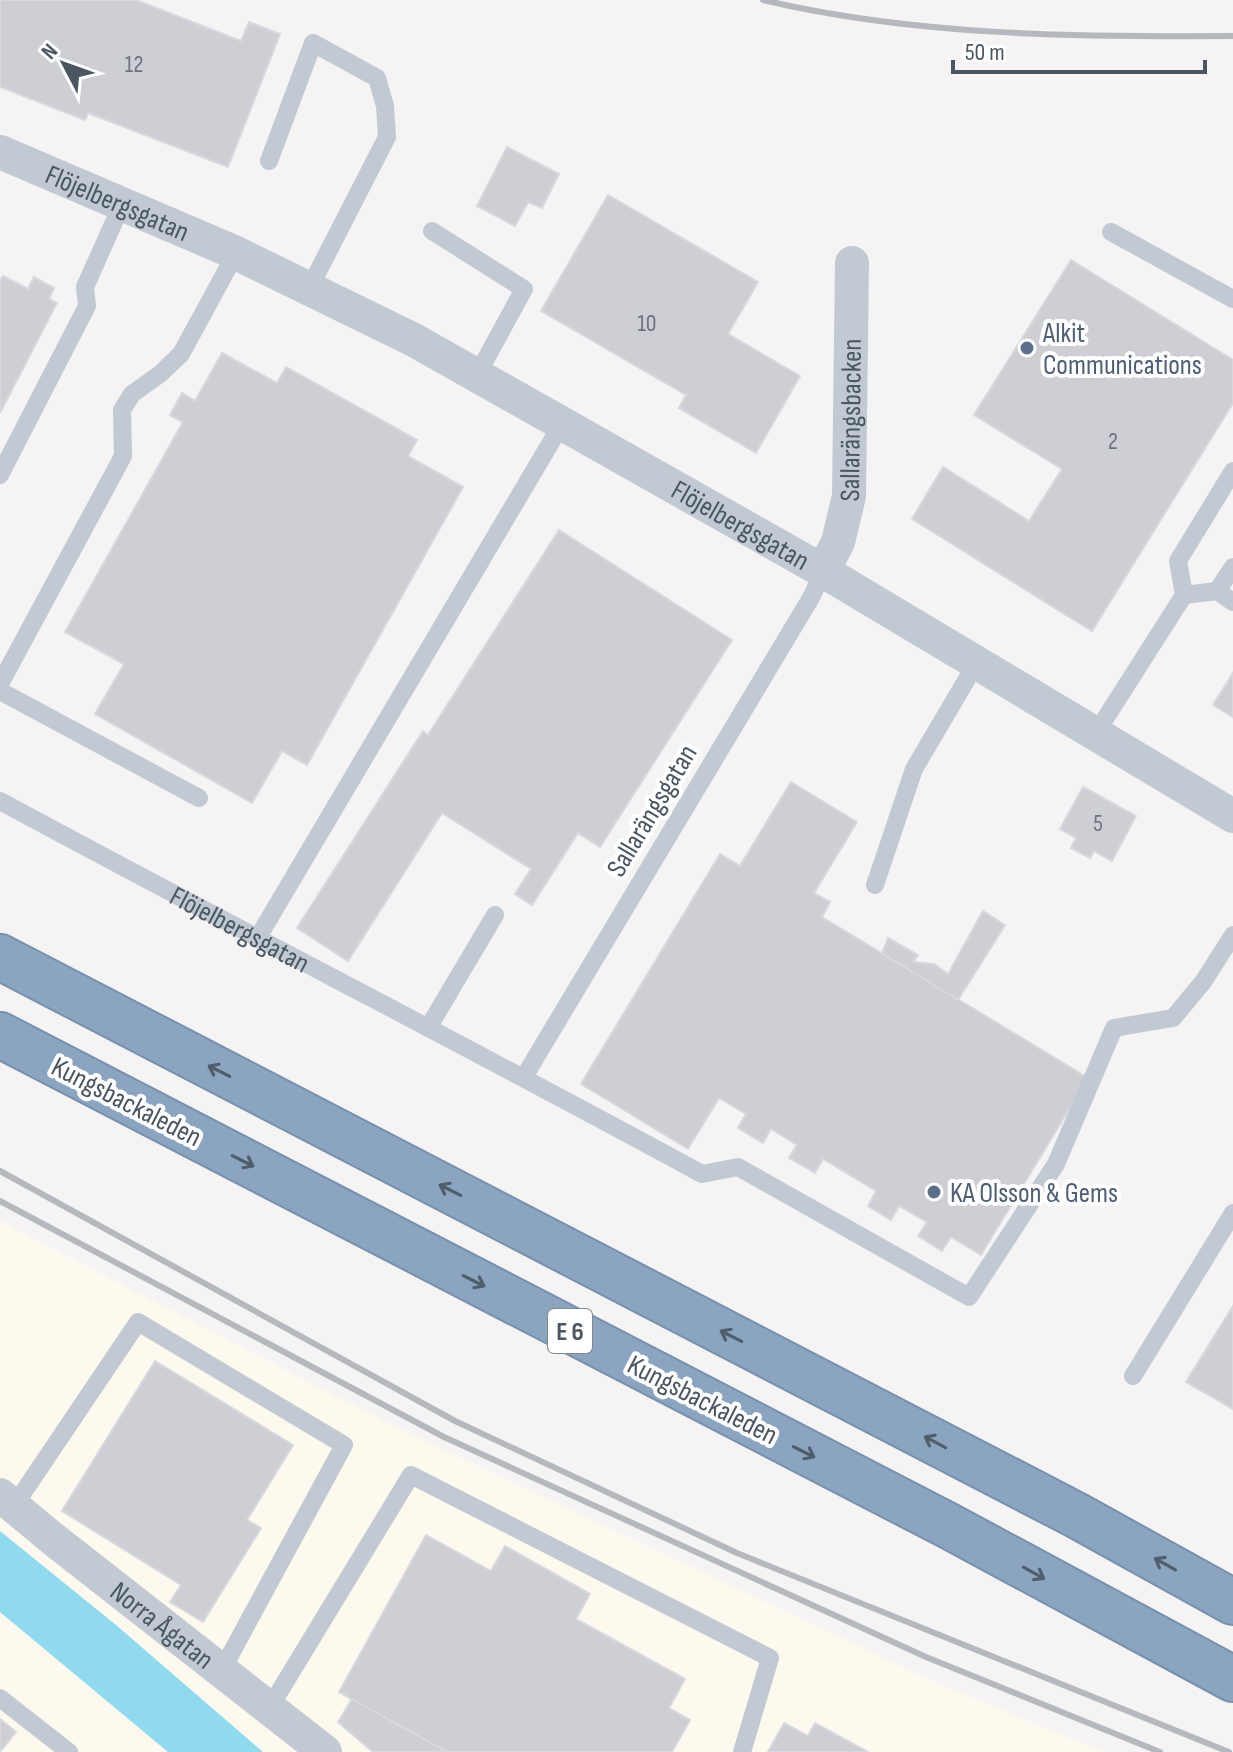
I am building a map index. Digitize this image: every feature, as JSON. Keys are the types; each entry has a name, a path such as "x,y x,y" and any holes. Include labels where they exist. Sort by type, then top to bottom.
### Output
{"highway":[{"name":"E 6","path":"0,957 1076,1515 1233,1602"},
{"name":"Kungsbackaleden","path":"0,1035 949,1526 1233,1679"}],"street":[{"name":"Flöjelbergsgatan","path":"0,152 236,253 414,340 823,571 1233,816"},
{"name":"Sallarängsbacken","path":"823,571 841,533 849,496 852,263"},
{"name":"Norra Ågatan","path":"7,1500 325,1752"}],"lane":[{"path":"269,161 313,43 377,78 385,106 387,137 309,289"},
{"path":"0,475 87,306 85,287 122,204"},
{"path":"432,231 524,289 477,375"},
{"path":"1111,232 1233,299"},
{"path":"0,684 123,456 122,410 132,394 181,354 236,253"},
{"path":"257,939 563,422"},
{"path":"1096,733 1184,595 1178,561 1233,471"},
{"path":"1184,595 1225,596 1233,567"},
{"name":"Sallarängsgatan","path":"524,1077 812,596 823,571"},
{"path":"875,885 914,769 977,662"},
{"path":"0,691 199,798"},
{"name":"Flöjelbergsgatan","path":"0,801 702,1174 738,1167 969,1297 1056,1164 1114,1028 1173,1018 1203,982 1233,935"},
{"path":"428,1028 495,915"},
{"path":"1133,1376 1233,1213"},
{"path":"7,1500 138,1322 344,1445 222,1670"},
{"path":"270,1707 411,1475 770,1658 742,1752"},
{"path":"0,1698 69,1752"}],"shaded area":[{"path":"0,1221 394,1426 931,1680 1104,1752 263,1752 116,1625 0,1531"},
{"path":"0,1612 94,1689 168,1752 0,1752"}],"water":[{"path":"0,1531 116,1625 263,1752 168,1752 0,1612"}],"building":[{"path":"0,0 136,0 241,41 249,22 280,34 228,167 88,113 85,120 0,87"},
{"path":"507,147 559,174 542,208 528,202 515,226 477,206"},
{"path":"608,195 758,282 728,334 800,376 756,453 679,408 686,395 541,311"},
{"path":"1071,260 1233,360 1233,403 1092,631 912,519 943,467 1029,521 1062,469 974,415"},
{"path":"3,276 28,289 34,277 54,288 49,299 57,303 0,413 0,281"},
{"path":"222,353 277,383 286,367 417,440 408,456 463,487 307,765 282,751 252,803 95,714 124,664 65,632 183,422 170,415 182,393 195,401"},
{"path":"559,530 732,640 600,847 578,833 532,905 515,894 531,869 442,813 348,961 297,928 423,731 428,735"},
{"path":"1233,673 1233,717 1213,705"},
{"path":"791,782 857,822 814,893 830,902 822,917 1088,1078 981,1255 951,1237 942,1251 918,1236 927,1222 899,1206 891,1220 868,1206 876,1191 823,1159 815,1173 789,1158 797,1145 771,1129 763,1143 738,1128 746,1114 719,1098 688,1149 581,1084 720,854 740,866"},
{"path":"1083,787 1136,816 1112,861 1094,851 1090,858 1071,848 1076,838 1060,829"},
{"path":"983,911 1005,925 958,1000 882,953 888,938 918,955 913,962 934,964 948,974"},
{"path":"1233,1306 1233,1409 1186,1382"},
{"path":"155,1361 293,1445 247,1520 261,1528 203,1622 170,1602 181,1585 62,1511"},
{"path":"426,1535 491,1571 505,1546 590,1594 576,1619 685,1679 669,1708 690,1720 672,1752 447,1752 339,1692"},
{"path":"352,1699 447,1752 373,1752 338,1722"},
{"path":"0,1719 16,1732 0,1752"},
{"path":"784,1723 808,1736 815,1723 868,1752 768,1752"}],"railway":[{"path":"763,0 879,21 997,32 1233,36"},
{"path":"0,1171 455,1421 737,1553 1229,1752"},
{"path":"0,1201 444,1437 926,1657 1160,1752"}],"place":[{"name":"Alkit Communications","path":"1027,348"},
{"name":"KA Olsson & Gems","path":"934,1192"}]}
